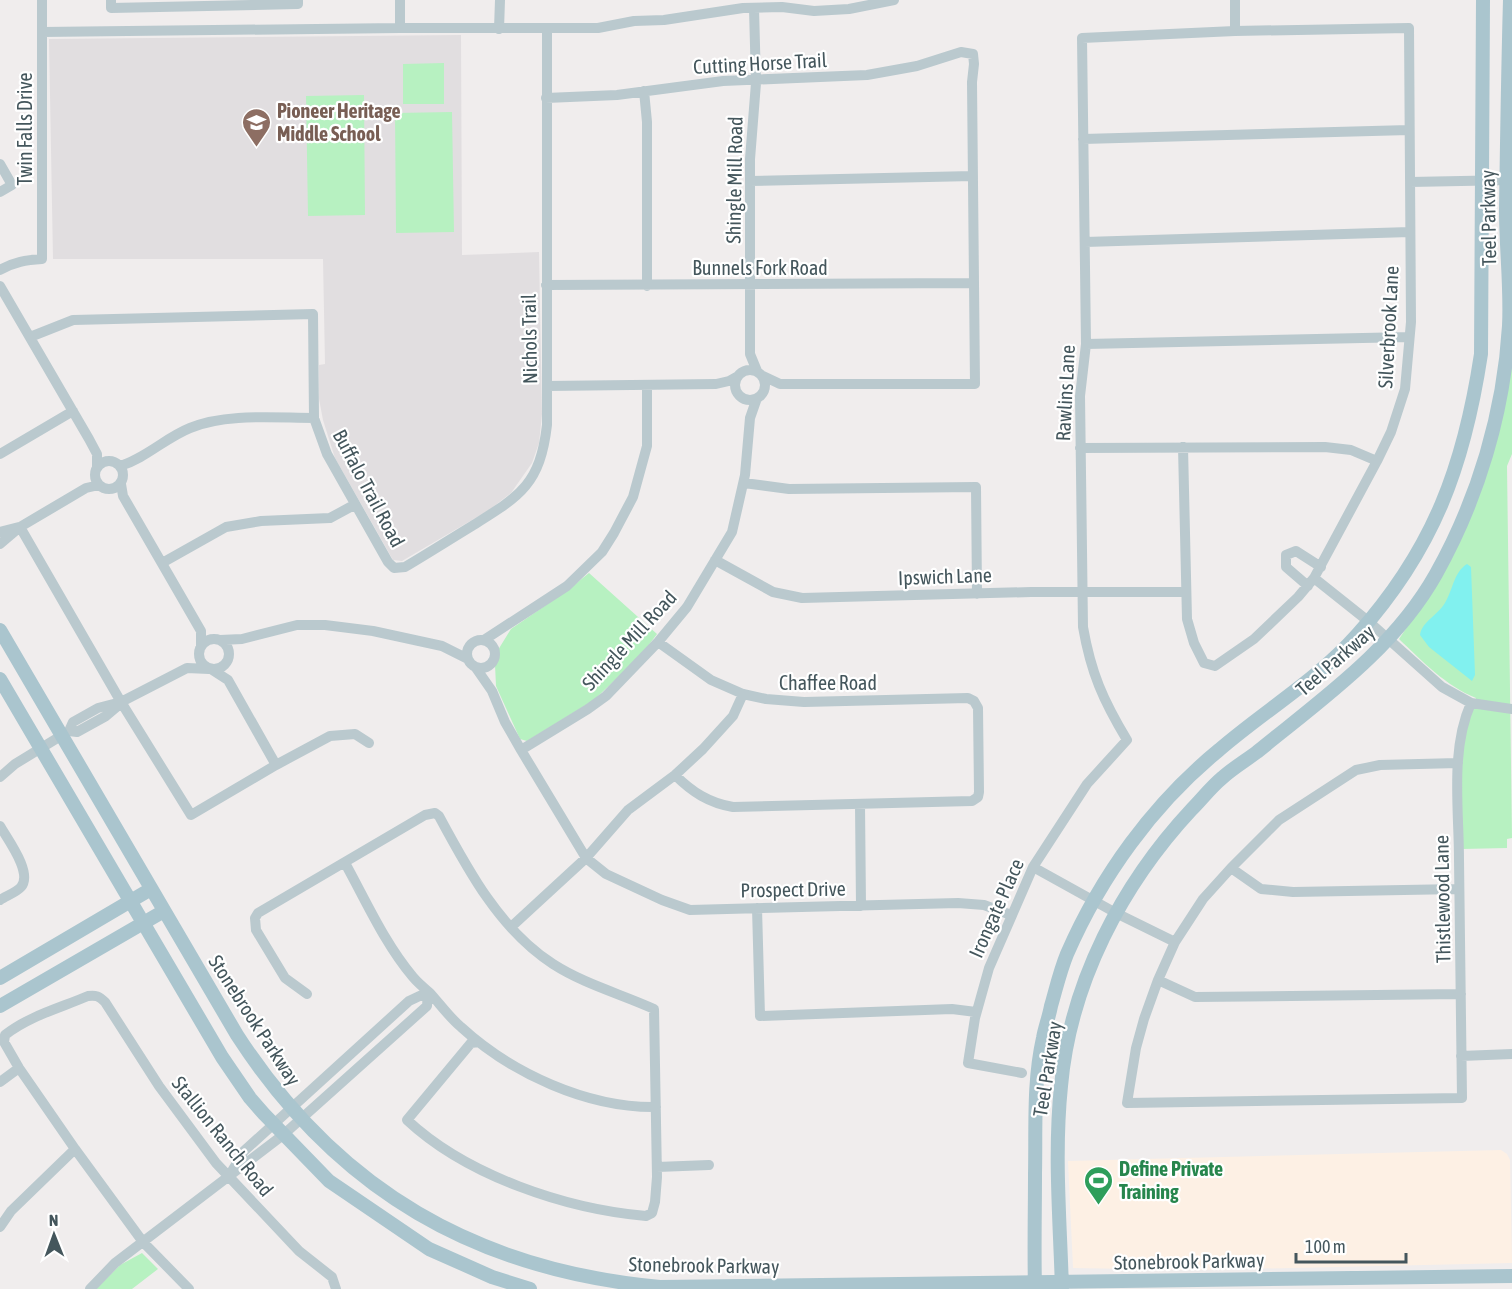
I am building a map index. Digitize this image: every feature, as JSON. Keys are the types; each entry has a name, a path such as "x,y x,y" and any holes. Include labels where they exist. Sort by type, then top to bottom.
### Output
{"main road":[{"name":"Teel Parkway","path":"1035,1286 1036,1097 1042,1040 1064,962 1095,900 1120,858 1172,792 1218,750 1299,688 1357,636 1403,578 1442,506 1463,445 1473,402 1480,354 1483,0"},
{"name":"Teel Parkway","path":"1061,1286 1057,1155 1061,1082 1070,1031 1087,977 1116,913 1136,878 1169,834 1221,778 1333,691 1388,640 1432,581 1464,519 1486,457 1503,388 1509,323 1510,0"},
{"path":"1480,354 1506,357"},
{"name":"Stonebrook Parkway","path":"0,630 65,733 151,889 257,1066 296,1114 345,1161 376,1186 413,1211 479,1245 511,1257 588,1278 660,1287 1399,1283 1512,1276"},
{"path":"0,679 222,1057 250,1098 328,1181 429,1249 482,1273 530,1289"},
{"path":"0,978 151,889"},
{"path":"0,1006 164,911"}],"street":[{"name":"Twin Falls Drive","path":"0,270 20,261 42,259 42,0"},
{"path":"399,0 400,28"},
{"path":"499,29 500,0"},
{"path":"707,0 707,13"},
{"path":"42,32 598,28 634,21 664,20 754,8 782,7 814,11 849,9 894,0"},
{"path":"1235,0 1235,31"},
{"path":"111,4 298,2"},
{"name":"Shingle Mill Road","path":"741,373 750,354 750,146 756,79 754,8"},
{"name":"Silverbrook Lane","path":"1185,591 1189,631 1204,663 1211,666 1219,664 1254,639 1311,582 1321,567 1377,461 1405,389 1409,337 1409,28 1235,31"},
{"name":"Nichols Trail","path":"394,568 405,567 508,504 522,491 538,466 544,446 547,424 547,29"},
{"name":"Rawlins Lane","path":"1127,740 1108,709 1089,662 1083,627 1080,448 1081,382 1086,344 1082,38 1235,31"},
{"name":"Cutting Horse Trail","path":"546,98 595,96 713,82 867,75 917,66 962,52 973,54 973,176"},
{"path":"644,91 647,122 647,286"},
{"path":"1083,139 1409,130"},
{"path":"0,165 12,185 0,192"},
{"path":"716,384 729,388 746,399 759,396 780,384 975,384 973,176 750,181"},
{"path":"1410,182 1509,180"},
{"path":"1085,242 1410,232"},
{"name":"Bunnels Fork Road","path":"546,285 974,283"},
{"path":"0,286 97,454 107,461 112,461 123,496 201,631 200,660 228,680 276,765"},
{"name":"Buffalo Trail Road","path":"30,337 73,320 313,314 314,418 327,454 354,505 394,568"},
{"path":"1086,344 1409,337"},
{"name":"Shingle Mill Road","path":"750,354 760,374"},
{"path":"547,386 716,384 729,381 741,373 760,374 780,384"},
{"path":"740,395 735,385 741,373"},
{"path":"759,396 765,386 760,374"},
{"path":"442,646 484,640 567,586 602,552 633,497 647,446 647,385"},
{"name":"Shingle Mill Road","path":"740,395 750,418"},
{"name":"Shingle Mill Road","path":"521,750 597,703 658,642 687,607 732,532 744,483 750,418 759,396"},
{"path":"0,454 73,411"},
{"path":"97,454 97,477 107,489 133,462 187,429 212,420 314,418"},
{"path":"1183,447 1185,591"},
{"path":"1080,448 1332,448 1351,450 1377,461"},
{"path":"0,544 20,527 86,488 97,477 107,461"},
{"path":"744,483 786,489 976,487 977,594"},
{"path":"162,562 226,527 261,522 330,518 354,505"},
{"path":"0,532 20,527"},
{"path":"20,527 121,702 191,815 330,736 355,734 369,743"},
{"path":"1321,567 1296,551 1286,555 1286,567 1368,621 1442,687 1471,703 1512,709"},
{"name":"Ipswich Lane","path":"715,560 768,590 793,597 1185,591"},
{"path":"0,777 11,766 65,733 73,722 98,708 121,702 187,668 208,640 242,639 297,625 325,625 373,630 442,646 466,658 476,668 492,691 505,722 586,858"},
{"path":"476,668 489,667 507,626"},
{"path":"201,631 219,640 228,648 228,680"},
{"path":"187,668 221,668 242,639"},
{"path":"484,640 492,645 494,658 492,691"},
{"name":"Chaffee Road","path":"658,642 700,673 721,685 743,693 790,702 968,698 976,702 978,708 978,794 976,799 969,802 860,804"},
{"path":"466,658 466,650 471,643"},
{"path":"511,927 586,858 628,810 675,775 703,749 727,724 743,693"},
{"name":"Thistlewood Lane","path":"1158,980 1136,1048 1127,1103 1462,1098 1458,763 1461,731 1471,703"},
{"name":"Irongate Place","path":"1022,1072 968,1063 976,1012 989,968 1033,867 1087,783 1127,740"},
{"path":"1458,763 1380,765 1356,770 1279,820 1203,899 1175,942 1158,980 1195,997 1461,994"},
{"path":"675,775 690,790 704,798 733,807 860,804 861,906"},
{"path":"307,994 285,978 256,930 255,918 263,910 425,815 435,813 439,816 483,891 522,939 553,964 588,983 654,1009 657,1167 652,1213 646,1216 607,1211 531,1190 466,1161 426,1136 407,1120 471,1043 479,1042"},
{"path":"0,826 25,869 25,878 21,888 0,900"},
{"name":"Prospect Drive","path":"586,858 606,874 662,900 690,910 958,903 984,905 1011,915"},
{"path":"345,863 396,953 414,978 459,1026 479,1042 520,1068 565,1089 620,1104 656,1107"},
{"path":"1033,867 1116,913 1175,942"},
{"path":"1231,868 1261,889 1293,892 1460,889"},
{"path":"757,908 760,1016 952,1009 976,1012"},
{"path":"90,1289 115,1263 228,1176 244,1151 278,1130 427,1006 428,992"},
{"path":"296,1114 409,1001 428,992"},
{"name":"Stallion Ranch Road","path":"19,1068 4,1042 5,1035 36,1017 95,995 105,1002 159,1086 228,1176 299,1251 332,1276 336,1289"},
{"path":"1461,1056 1512,1054"},
{"path":"0,1082 19,1068 143,1242 189,1289"},
{"path":"0,1227 11,1211 75,1149"},
{"path":"657,1167 709,1165"}],"shaded area":[{"name":"Pioneer Heritage Middle School","path":"461,35 462,255 539,252 542,414 539,443 532,463 511,493 489,510 402,561 393,560 335,458 323,420 319,399 319,365 325,364 323,259 53,259 49,39"},
{"path":"1501,1150 1510,1160 1512,1263 1197,1270 1073,1268 1068,1161"}],"green space":[{"path":"444,63 444,104 403,104 403,64"},
{"path":"364,95 365,215 308,216 306,96"},
{"path":"452,112 454,232 396,233 395,113"},
{"path":"1512,251 1512,454 1507,466 1512,838 1507,839 1507,848 1462,849 1462,744 1476,698 1445,680 1399,639 1424,602 1476,504 1507,387"},
{"path":"589,573 657,634 642,654 594,700 527,741 520,739 496,686 495,665 498,650 511,629"},
{"path":"142,1253 158,1269 132,1289 96,1289 120,1265"}],"water":[{"path":"1467,564 1471,567 1475,675 1472,681 1429,647 1420,635 1424,626 1443,606 1456,576"}],"place":[{"name":"Pioneer Heritage Middle School","path":"256,148"},
{"name":"Define Private Training","path":"1098,1206"}]}
